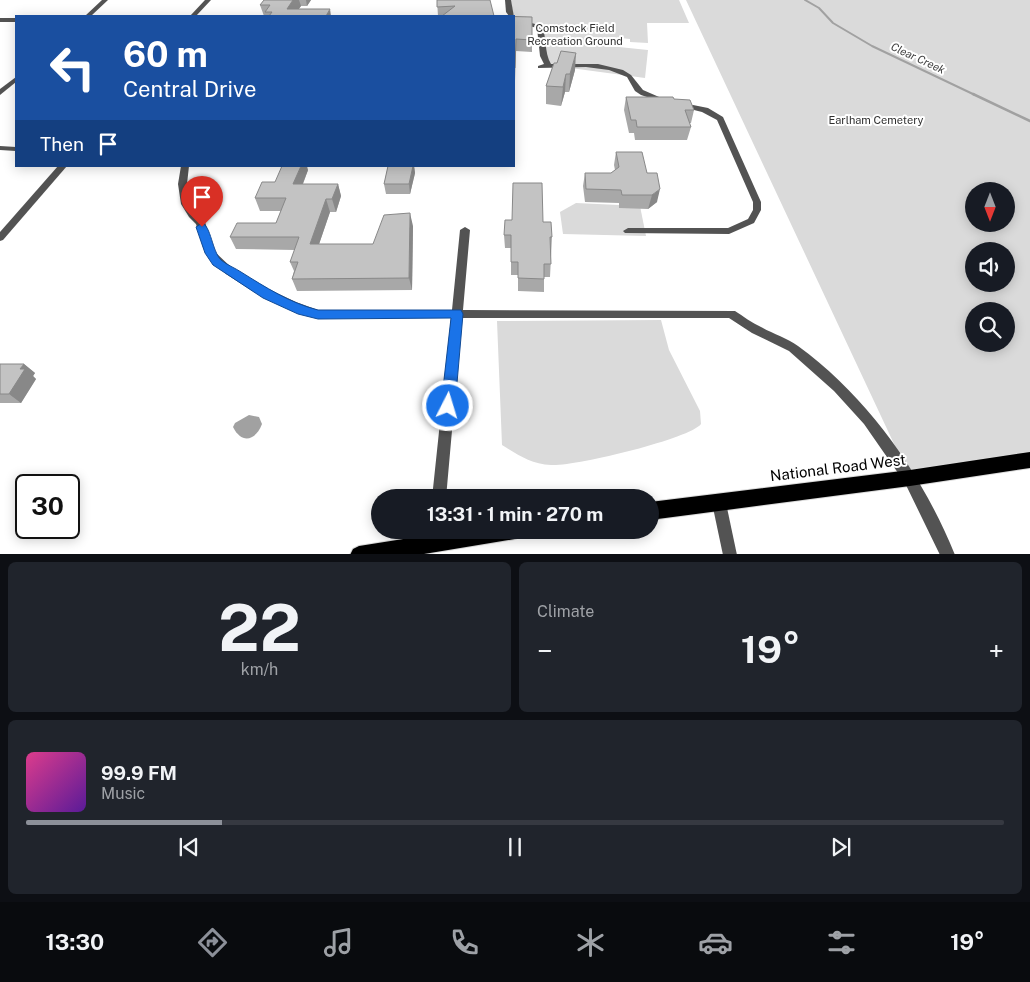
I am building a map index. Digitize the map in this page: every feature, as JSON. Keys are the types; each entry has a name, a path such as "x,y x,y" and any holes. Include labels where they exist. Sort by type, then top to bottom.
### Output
{"main road":[{"name":"National Road West","path":"659,510 910,478 1030,460"},
{"path":"359,554 423,539"}],"street":[{"path":"89,15 105,0"},
{"path":"194,15 208,0"},
{"path":"508,0 509,12 511,15"},
{"path":"0,20 15,20"},
{"path":"515,20 540,27 544,66 567,63 589,65 618,72 628,76 636,88 645,95 705,110 720,119 724,126 757,202 757,210 751,221 729,231 628,231"},
{"path":"0,93 15,80"},
{"path":"0,148 15,149"},
{"path":"0,238 61,167"},
{"path":"185,167 181,179 190,214 199,221 210,253 217,263 268,295 302,311 318,314 731,314 756,330 793,348 838,387 868,420 910,478 948,554"},
{"path":"440,489 465,230"},
{"path":"718,503 730,554"}],"green space":[{"name":"Comstock Field Recreation Ground","path":"508,0 679,0 689,23 647,23 648,43 630,42 630,39 611,37 609,46 648,50 645,78 548,65 540,27 514,15"},
{"name":"Earlham Cemetery","path":"686,0 1030,0 1030,460 910,478"},
{"path":"576,203 640,206 646,236 563,234 560,212"},
{"path":"661,320 669,350 700,411 701,424 676,437 630,451 582,462 551,465 537,463 502,445 497,321"}],"shaded area":[{"path":"249,415 259,417 262,424 253,437 245,438 240,436 233,427 235,423"}],"building":[{"path":"264,0 293,0 287,9 330,9 327,15 270,15 272,12 265,12 270,5 260,5"},
{"path":"437,0 490,0 494,15 443,15 455,6 437,7"},
{"path":"515,17 532,17 532,40 516,39 515,68"},
{"path":"561,51 576,53 570,74 566,74 563,87 546,86 554,63 557,63"},
{"path":"626,97 673,97 674,99 690,100 694,110 685,110 691,127 637,127 636,120 631,120"},
{"path":"616,152 642,152 647,173 657,173 660,189 652,195 622,195 621,190 586,189 585,173 611,173 619,167"},
{"path":"282,167 301,167 293,184 338,184 332,199 326,199 310,244 373,244 384,215 410,213 409,278 292,279 298,262 290,262 299,237 230,237 237,223 276,223 286,198 255,198 262,182 275,182"},
{"path":"388,167 413,167 409,184 384,184"},
{"path":"513,183 542,183 543,222 551,222 552,237 550,237 551,264 544,264 544,279 518,278 518,262 511,262 511,235 504,235 505,220 512,220"},
{"path":"0,364 24,364 20,369 25,369 9,394 0,394"}],"waterway":[{"name":"Clear Creek","path":"805,0 819,8 833,23 872,46 975,95"},
{"name":"Clear Creek","path":"973,94 1030,121"}],"route":[{"path":"202,227 210,253 217,263 268,295 302,311 318,314 457,314 448,406"}]}
